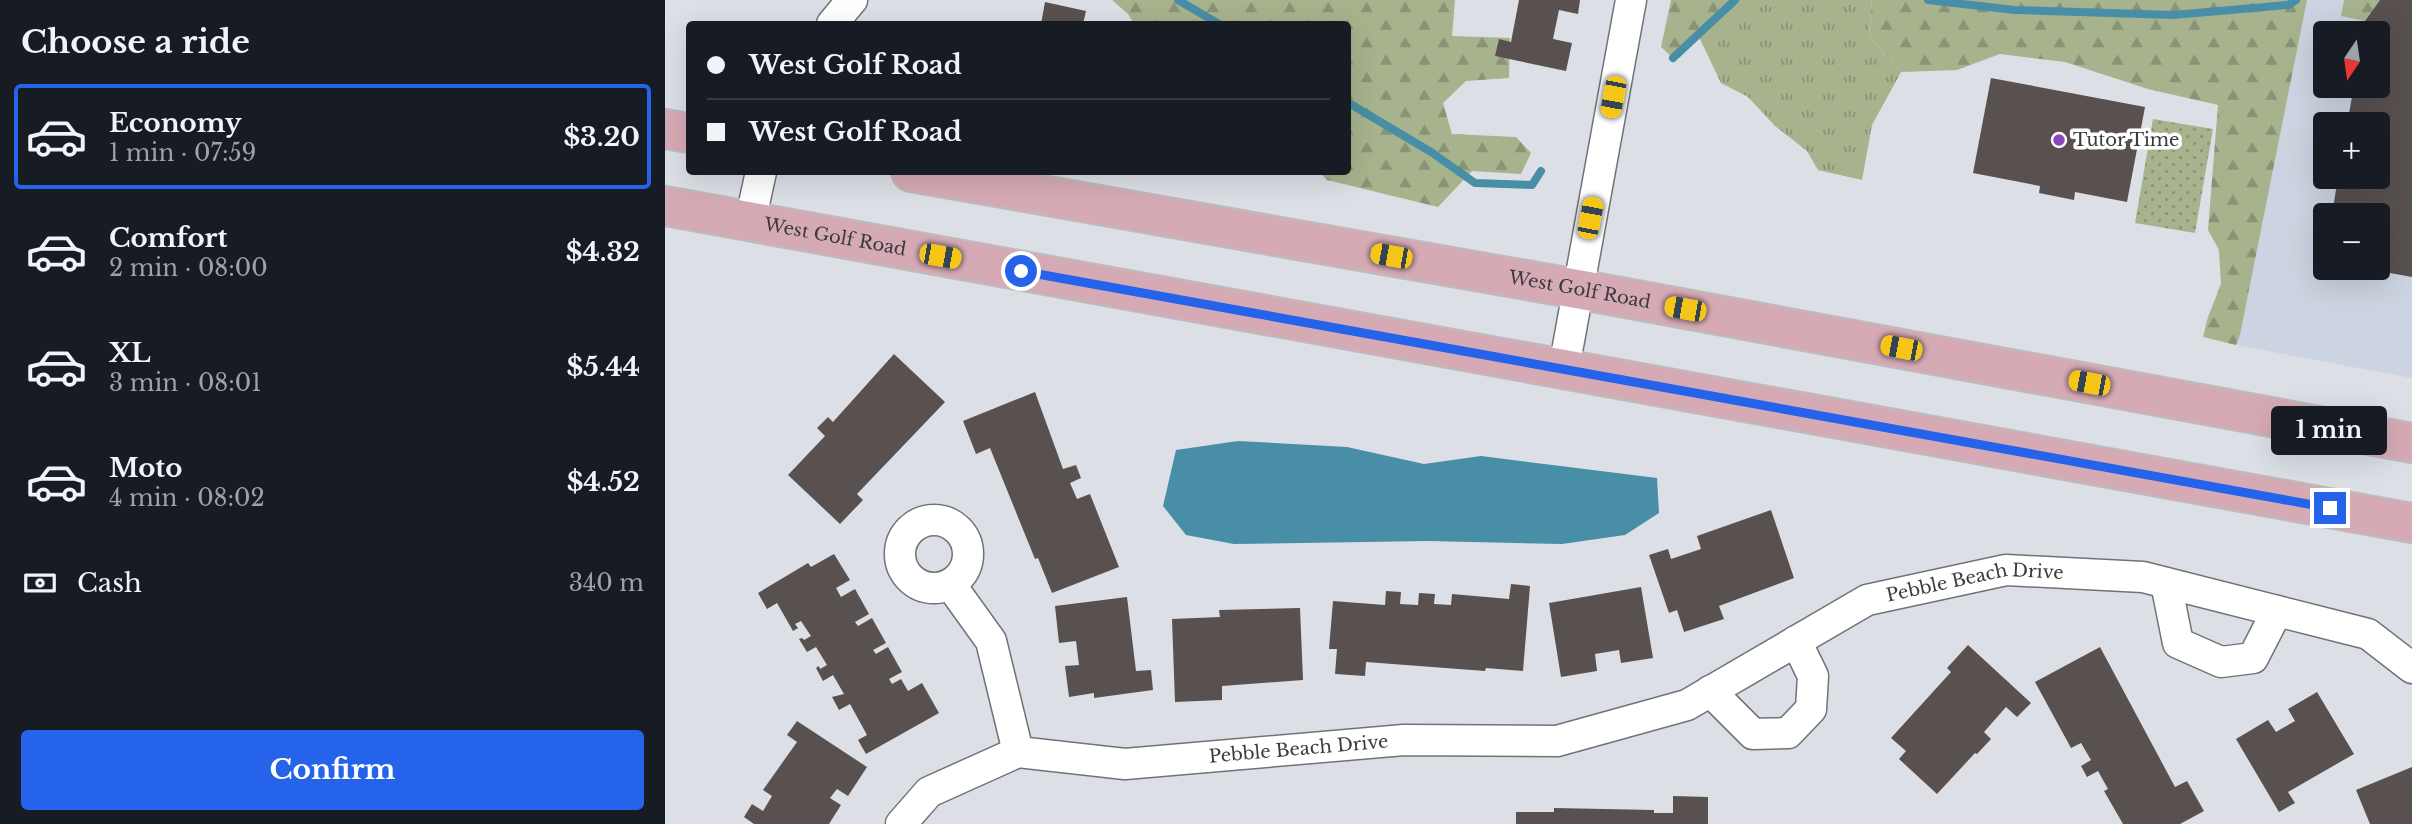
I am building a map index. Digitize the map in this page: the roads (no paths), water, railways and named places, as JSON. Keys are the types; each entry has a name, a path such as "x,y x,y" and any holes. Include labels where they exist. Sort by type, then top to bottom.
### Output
{"main road":[{"path":"665,129 686,132"},
{"name":"West Golf Road","path":"928,175 1577,289 2412,443"},
{"name":"West Golf Road","path":"665,206 2412,523"}],"street":[{"path":"834,21 852,0"},
{"path":"1564,368 1631,0"},
{"path":"750,222 760,175"},
{"name":"Pebble Beach Drive","path":"1018,752 1125,764 1404,740 1557,741 1687,705 1867,600 2006,570 2143,577 2368,634 2412,668"},
{"path":"2166,583 2178,643 2221,662 2253,658 2277,611"},
{"path":"901,824 929,792 1018,752 991,641 950,584"},
{"path":"1710,691 1753,734 1788,733 1811,709 1812,676 1796,641"}],"water":[{"path":"1238,441 1347,447 1424,464 1481,456 1657,478 1659,513 1625,535 1562,544 1428,541 1234,544 1186,535 1163,506 1176,450"}],"waterway":[{"path":"1178,0 1214,21"},
{"path":"1673,58 1735,0"},
{"path":"1928,0 2015,10 2173,15 2288,5 2296,0"},
{"path":"1351,104 1431,152 1475,183 1532,185 1541,171"}],"place":[{"name":"Tutor Time","path":"2059,140"}]}
